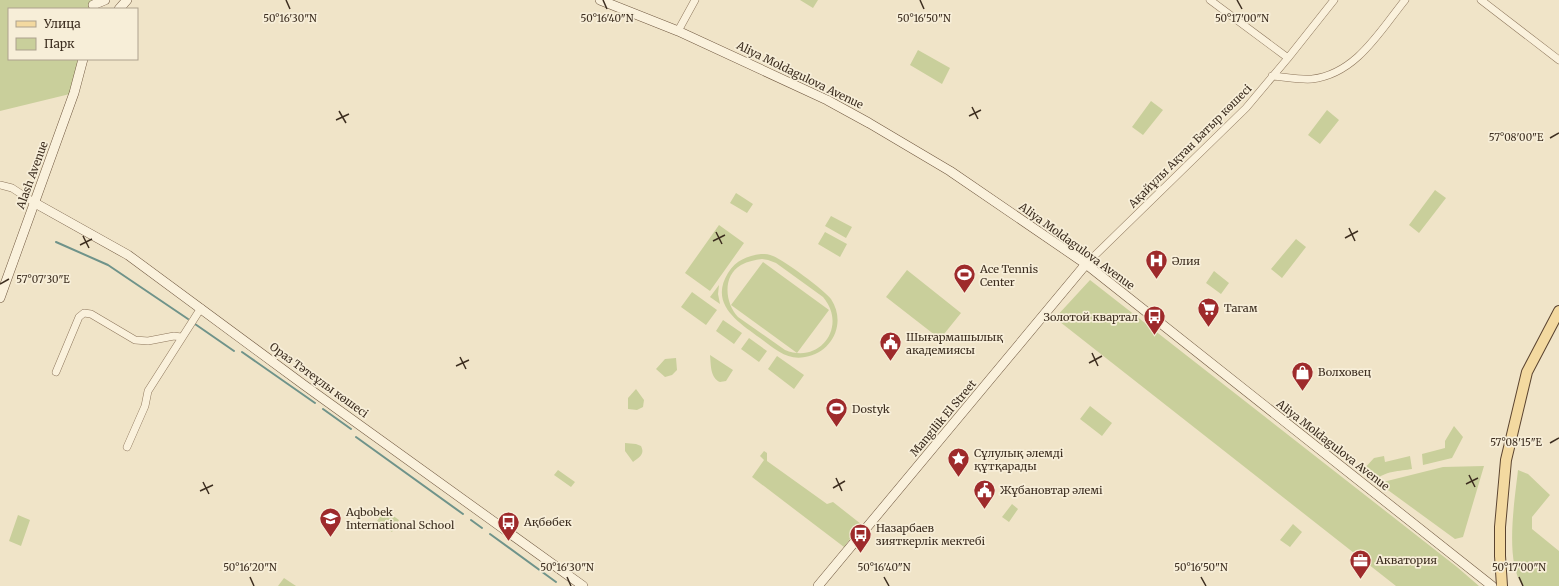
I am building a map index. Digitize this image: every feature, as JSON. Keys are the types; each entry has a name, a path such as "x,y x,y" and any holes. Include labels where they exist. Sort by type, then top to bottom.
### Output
{"main road":[{"path":"93,5 105,0"},
{"path":"120,8 127,0"},
{"name":"Aliya Moldagulova Avenue","path":"600,0 678,31 820,97 869,123 950,172 1086,264 1494,586"},
{"name":"Alash Avenue","path":"0,298 74,93 83,60"},
{"name":"Ораз Тәтеұлы көшесі","path":"35,203 128,255 304,385 583,586"},
{"name":"Mangilik El Street","path":"818,586 1086,264"},
{"path":"1502,586 1500,527 1506,460 1527,372 1559,311"},
{"path":"1494,586 1500,556"}],"street":[{"path":"678,31 695,0"},
{"path":"1210,0 1288,58"},
{"name":"Ақайұлы Ақтан Батыр көшесі","path":"1086,264 1235,119 1288,58 1334,0"},
{"path":"1272,76 1311,79 1331,74 1348,66 1365,50 1405,0"},
{"path":"1481,0 1559,60"},
{"path":"0,185 12,188 35,203"},
{"path":"127,447 145,406 148,391 181,337 201,308"},
{"path":"56,372 79,318 84,313 91,314 135,340 148,341 174,336 181,337"}],"green space":[{"path":"0,0 93,0 92,8 8,8 8,60 83,60 74,93 0,111"},
{"path":"800,0 818,0 813,8"},
{"path":"918,50 950,68 942,84 910,65"},
{"path":"1151,101 1163,110 1143,135 1132,127"},
{"path":"1327,110 1339,120 1320,144 1308,135"},
{"path":"1435,190 1446,198 1419,233 1409,225"},
{"path":"736,193 753,204 747,213 730,203"},
{"path":"831,216 852,227 846,238 825,226"},
{"path":"719,225 744,243 710,291 685,273"},
{"path":"825,232 847,244 840,257 818,244"},
{"path":"1296,239 1306,247 1282,278 1271,269"},
{"path":"756,255 772,255 812,282 831,299 836,308 837,327 834,336 823,350 815,354 798,358 781,353 735,319 729,311 724,303 722,294 723,284 728,273 738,262 747,257","holes":["754,260 768,260 776,263 823,297 830,308 833,320 831,330 826,340 819,347 809,352 798,353 785,350 738,317 730,305 728,297 728,283 735,270 741,265"]},
{"path":"763,262 829,310 797,353 731,305"},
{"path":"907,270 961,313 940,339 886,297"},
{"path":"1214,271 1229,283 1221,294 1206,283"},
{"path":"1090,280 1457,567 1479,586 1396,586 1055,318"},
{"path":"719,285 718,294 720,304 710,297"},
{"path":"692,292 717,310 706,325 681,307"},
{"path":"723,320 742,333 734,344 716,331"},
{"path":"749,338 767,351 759,362 741,349"},
{"path":"710,355 733,370 726,381 720,382 714,377"},
{"path":"777,356 804,375 794,389 768,369"},
{"path":"676,358 677,370 672,375 665,377 656,369 665,359"},
{"path":"636,389 644,400 643,407 637,410 628,409 628,398"},
{"path":"1090,406 1112,423 1102,436 1080,419"},
{"path":"1454,426 1463,437 1452,458 1423,465 1422,454 1445,448 1445,441"},
{"path":"625,443 641,446 642,453 640,457 633,462 625,451"},
{"path":"764,451 767,453 767,461 827,504 833,502 861,524 844,547 752,477 764,460 760,456"},
{"path":"1384,456 1385,462 1410,456 1412,469 1387,473 1375,481 1362,471 1374,458"},
{"path":"1484,466 1463,537 1455,539 1381,485 1383,482 1443,467"},
{"path":"558,470 575,482 571,487 554,475"},
{"path":"1518,470 1528,474 1550,495 1532,517 1532,529 1559,551 1559,586 1523,586 1517,575 1512,546 1512,530"},
{"path":"1012,504 1018,509 1009,522 1002,517"},
{"path":"385,510 399,520 392,532 377,521"},
{"path":"18,515 30,520 21,546 9,541"},
{"path":"1293,524 1302,532 1290,547 1280,540"},
{"path":"284,578 296,586 278,586"}],"waterway":[{"path":"56,242 108,265 188,319"},
{"path":"195,324 234,351"},
{"path":"242,352 315,403"},
{"path":"323,409 351,429"},
{"path":"356,437 463,514"},
{"path":"471,520 482,528"},
{"path":"490,534 556,582"}],"place":[{"name":"Әлия","path":"1156,280"},
{"name":"Ace Tennis Center","path":"965,294"},
{"name":"Тагам","path":"1209,328"},
{"name":"Золотой квартал","path":"1154,336"},
{"name":"Шығармашылық академиясы","path":"891,362"},
{"name":"Волховец","path":"1302,392"},
{"name":"Dostyk","path":"837,428"},
{"name":"Сұлулық әлемді құтқарады","path":"959,478"},
{"name":"Жұбановтар әлемі","path":"984,510"},
{"name":"Aqbobek International School","path":"331,538"},
{"name":"Ақбөбек","path":"508,542"},
{"name":"Назарбаев зияткерлік мектебі","path":"860,554"},
{"name":"Акватория","path":"1360,580"}]}
